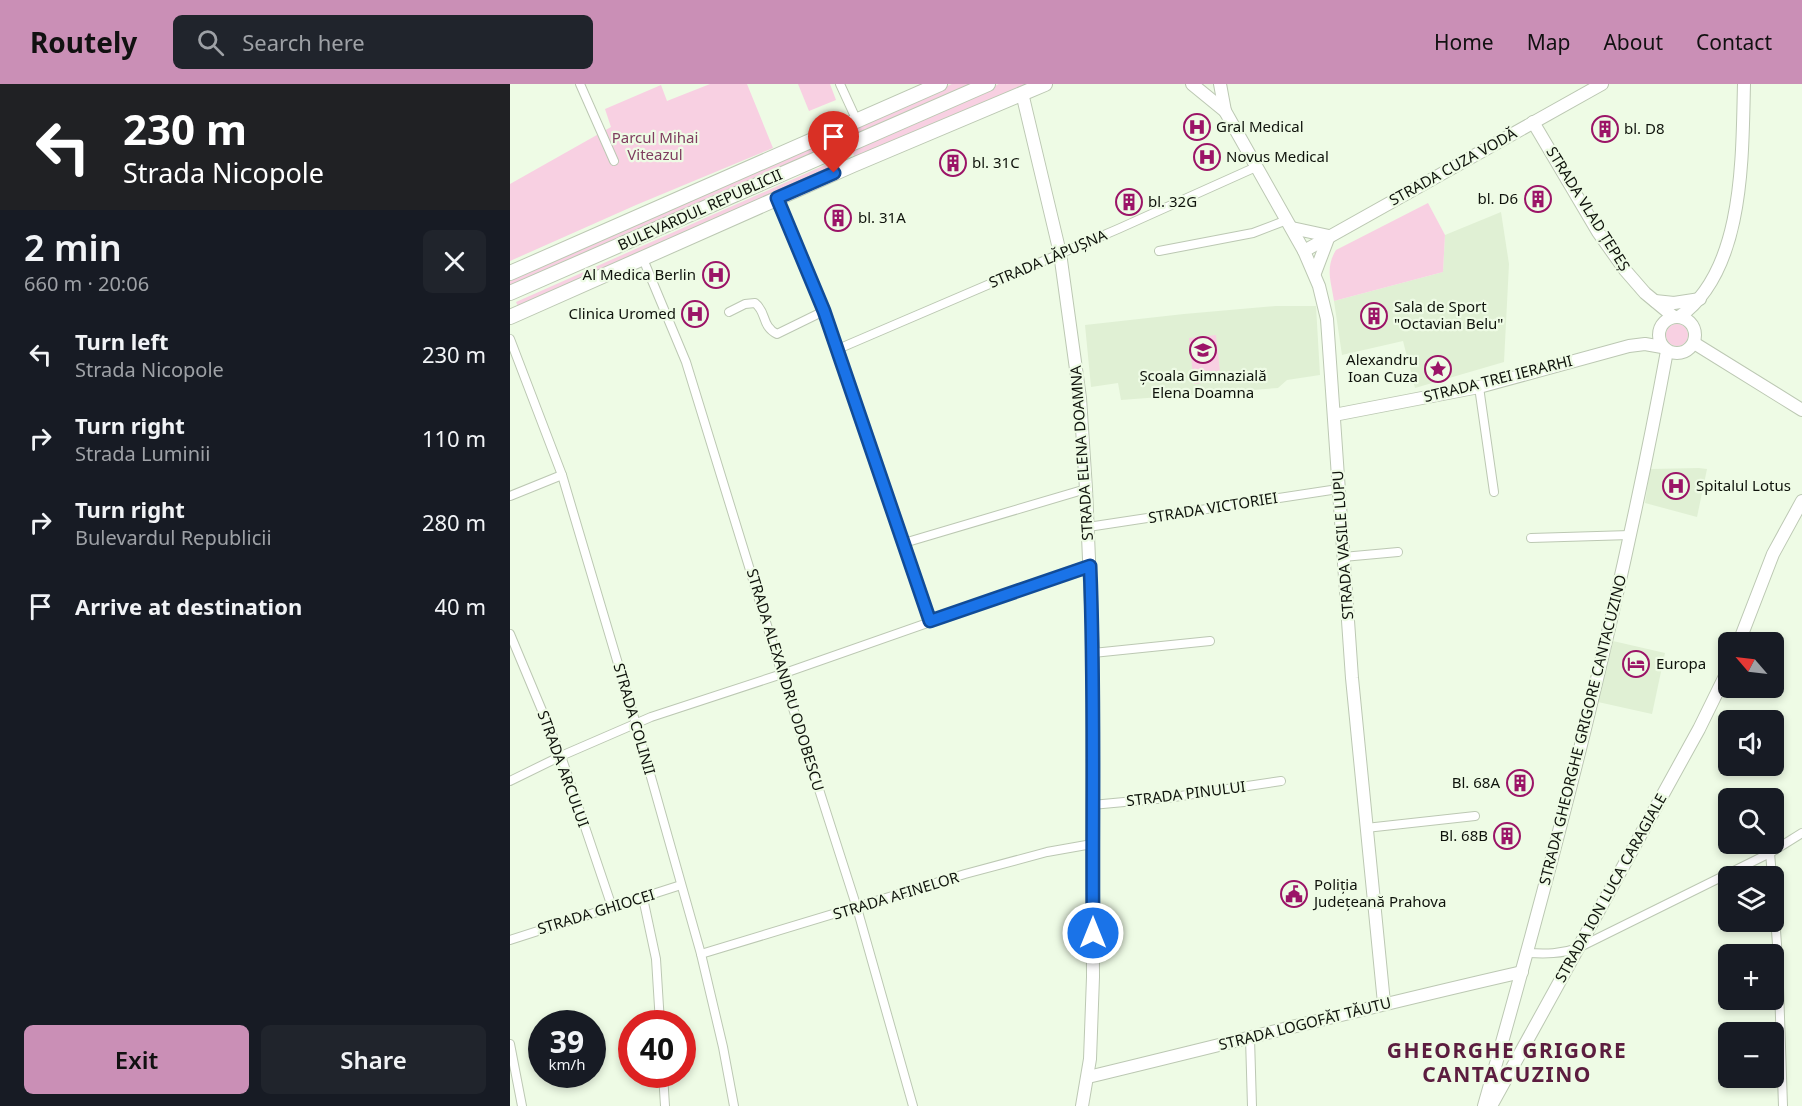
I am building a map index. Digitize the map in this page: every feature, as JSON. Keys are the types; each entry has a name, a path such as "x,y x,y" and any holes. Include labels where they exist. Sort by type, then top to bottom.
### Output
{"main road":[{"name":"BULEVARDUL REPUBLICII","path":"510,273 940,84"},
{"name":"BULEVARDUL REPUBLICII","path":"510,293 988,84"},
{"name":"BULEVARDUL REPUBLICII","path":"510,317 777,198 1045,84"},
{"name":"STRADA VASILE LUPU","path":"1192,84 1225,111"},
{"name":"STRADA VASILE LUPU","path":"1220,84 1225,111 1304,251 1315,273 1324,302 1366,828 1384,1003"},
{"name":"STRADA CUZA VODĂ","path":"1304,251 1602,84"},
{"name":"STRADA GHEORGHE GRIGORE CANTACUZINO","path":"1484,1106 1522,972 1601,668 1630,535 1665,349 1659,340 1660,328 1667,320 1691,309 1701,298 1721,262 1733,220 1742,161 1744,84"},
{"name":"STRADA ELENA DOAMNA","path":"1022,93 1060,253 1080,398 1086,489 1094,653 1093,977 1088,1077 1082,1106"},
{"name":"STRADA VLAD ȚEPEȘ","path":"1533,122 1609,248 1654,302 1677,317"},
{"path":"1289,224 1329,236 1315,273"},
{"path":"1654,302 1683,302 1701,298"},
{"path":"1665,349 1681,353 1689,350 1694,343 1693,326 1688,320 1677,317"},
{"path":"1694,343 1802,410"},
{"name":"STRADA TREI IERARHI","path":"1334,416 1479,387 1629,346 1645,344 1665,349"},
{"path":"1743,632 1773,554 1802,501"},
{"name":"STRADA ION LUCA CARAGIALE","path":"1491,1106 1699,729 1718,690"},
{"name":"STRADA LOGOFĂT TĂUTU","path":"1088,1077 1384,1003 1522,972"}],"street":[{"path":"580,84 614,160"},
{"path":"840,84 856,121"},
{"name":"STRADA LĂPUȘNA","path":"838,349 1256,167"},
{"path":"777,198 838,349 930,621"},
{"path":"1159,251 1289,224"},
{"name":"STRADA ALEXANDRU ODOBESCU","path":"643,259 686,362 857,908 913,1106"},
{"path":"729,312 745,304 755,303 759,306 769,329 777,334 824,311"},
{"name":"STRADA COLINII","path":"510,339 562,475 635,723 701,954 734,1106"},
{"path":"1479,387 1494,492"},
{"path":"510,496 562,475"},
{"path":"904,543 1086,489"},
{"name":"STRADA VICTORIEI","path":"1088,527 1338,489"},
{"path":"1531,538 1630,535"},
{"path":"1343,557 1398,552"},
{"path":"510,781 635,723 1090,566"},
{"name":"STRADA ARCULUI","path":"510,634 561,756 612,907"},
{"path":"1094,653 1210,641"},
{"name":"STRADA PINULUI","path":"1092,805 1167,798 1281,782"},
{"path":"1366,828 1475,816"},
{"path":"1784,844 1802,833"},
{"name":"STRADA AFINELOR","path":"701,954 976,871 1047,852 1092,844"},
{"path":"1527,953 1564,953 1578,948 1768,854"},
{"name":"STRADA GHIOCEI","path":"510,940 681,885"},
{"path":"643,898 656,959 659,1010"},
{"path":"1776,932 1783,1106"},
{"path":"1250,1038 1252,1106"},
{"path":"510,1044 522,1106"},
{"path":"664,1088 665,1106"}],"shaded area":[{"path":"1501,212 1509,264 1504,362 1415,388 1403,341 1342,355 1334,301 1443,272 1445,235"},
{"name":"Școala Gimnazială Elena Doamna","path":"1276,306 1316,306 1320,375 1287,380 1278,388 1121,400 1118,383 1091,387 1085,325"},
{"name":"Spitalul Lotus","path":"1650,469 1707,469 1697,517 1645,503"},
{"path":"1613,641 1665,653 1652,714 1598,702"}],"green space":[{"name":"Parcul Mihai Viteazul","path":"710,84 747,84 773,148 510,261 510,184 611,127 605,109 661,85 667,101"},
{"path":"798,84 830,84 836,100 809,111"},
{"path":"952,84 977,84 848,140 844,132"},
{"path":"999,84 1026,84 855,159 852,150"},
{"path":"833,139 837,147 510,286 510,281"},
{"path":"843,157 846,164 519,309 516,302"},
{"path":"1428,203 1445,235 1443,272 1334,301 1330,269 1336,250"},
{"path":"1677,324 1685,327 1688,335 1685,343 1677,346 1669,343 1666,335 1669,327"},
{"path":"1216,335 1221,381 1194,384 1189,338"}],"place":[{"name":"Gral Medical","path":"1197,127"},
{"name":"bl. D8","path":"1605,129"},
{"name":"Novus Medical","path":"1207,157"},
{"name":"bl. 31C","path":"953,163"},
{"name":"bl. D6","path":"1538,199"},
{"name":"bl. 32G","path":"1129,202"},
{"name":"bl. 31A","path":"838,218"},
{"name":"Al Medica Berlin","path":"716,275"},
{"name":"Clinica Uromed","path":"695,314"},
{"name":"Sala de Sport \"Octavian Belu\"","path":"1374,316"},
{"name":"Școala Gimnazială Elena Doamna","path":"1203,350"},
{"name":"Alexandru Ioan Cuza","path":"1438,369"},
{"name":"Spitalul Lotus","path":"1676,486"},
{"name":"Europa","path":"1636,664"},
{"name":"Bl. 68A","path":"1520,783"},
{"name":"Bl. 68B","path":"1507,836"},
{"name":"Poliția Județeană Prahova","path":"1294,894"}],"district":[{"name":"GHEORGHE GRIGORE CANTACUZINO","path":"1507,1063"}],"route":[{"path":"834,173 777,198 824,311 930,621 1090,566 1094,653 1093,933"}]}
